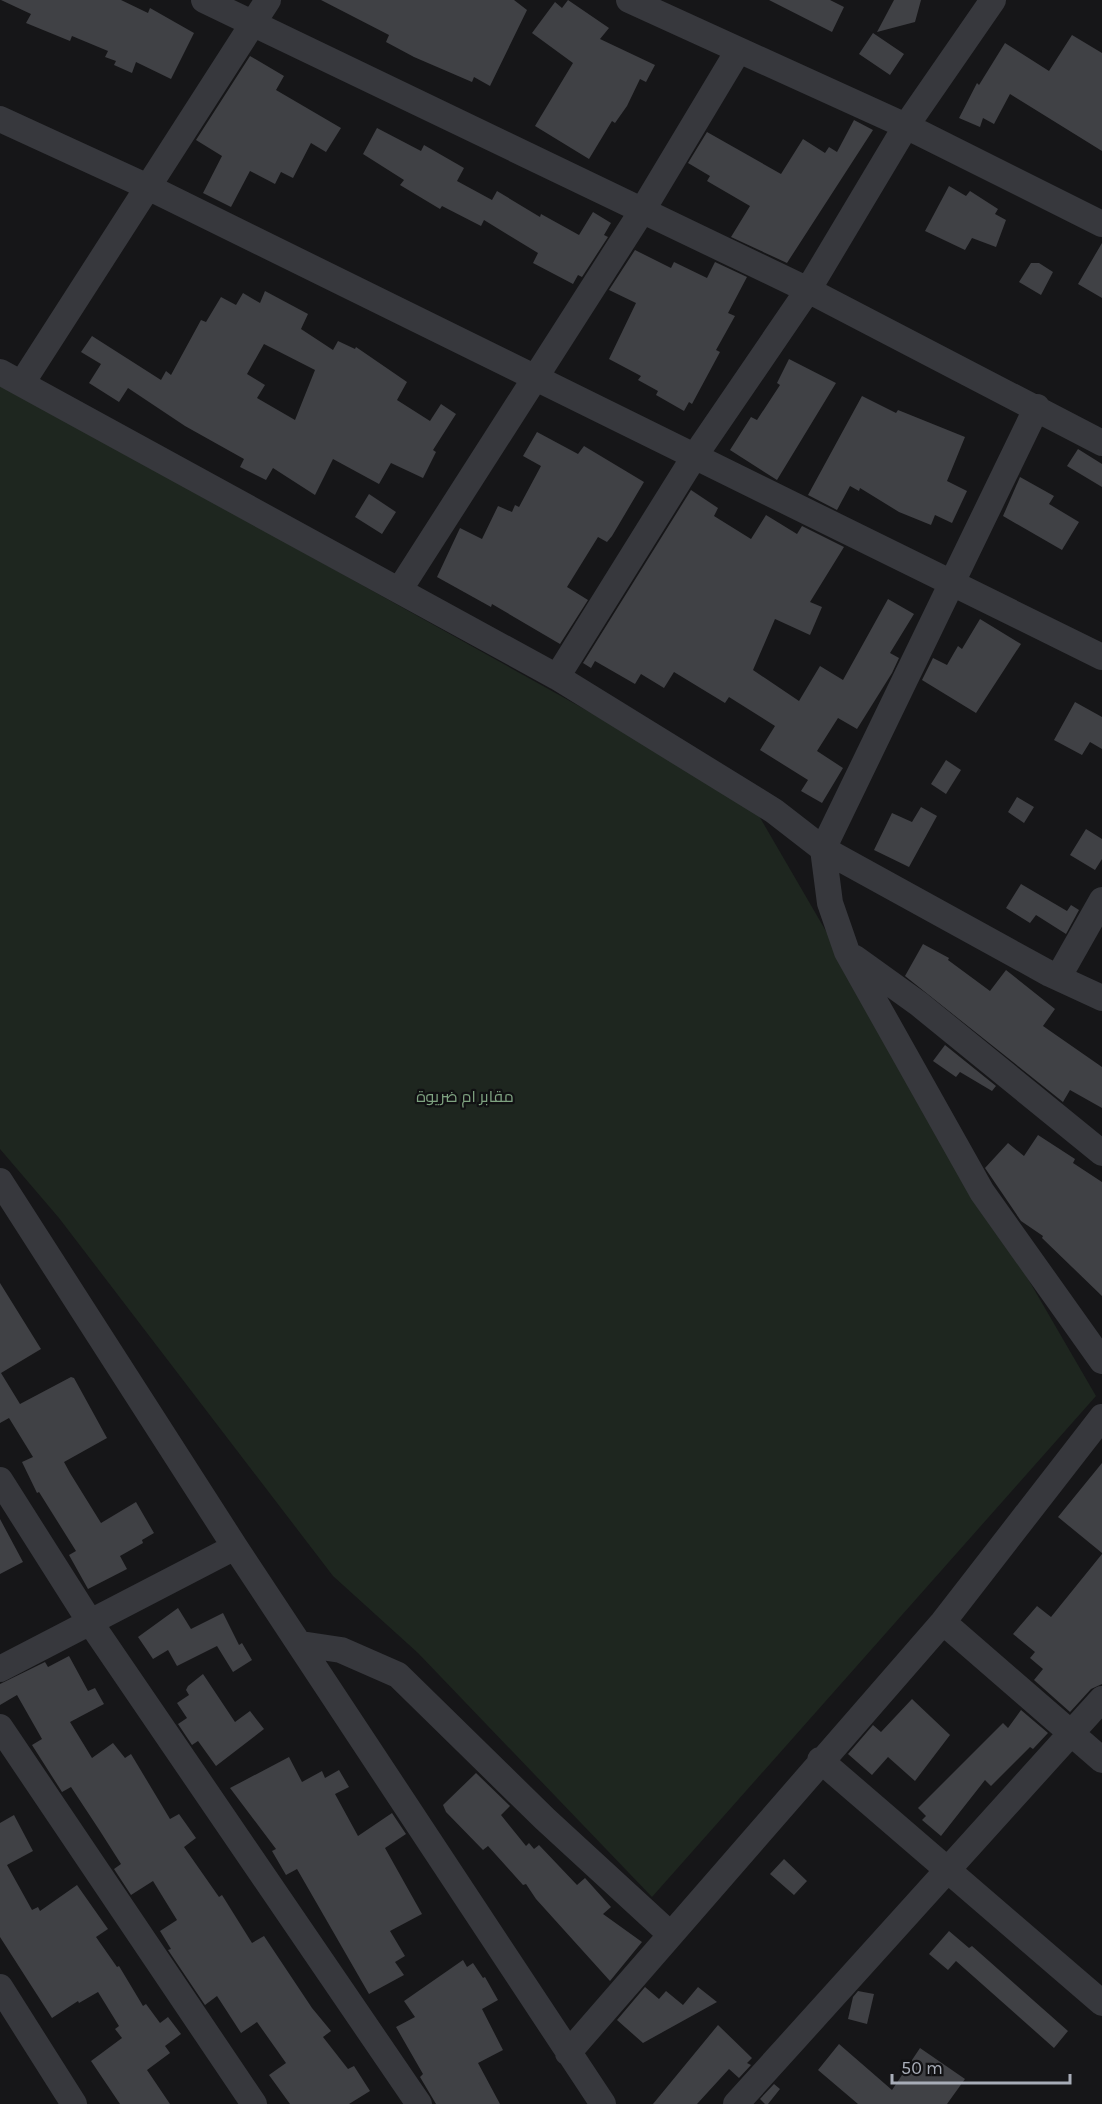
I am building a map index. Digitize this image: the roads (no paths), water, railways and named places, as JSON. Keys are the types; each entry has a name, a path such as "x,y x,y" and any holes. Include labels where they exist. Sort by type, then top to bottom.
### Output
{"street":[{"path":"204,0 808,290 1037,407 1102,443"},
{"path":"268,0 148,188 11,378 557,677 774,812 823,849 1050,974 1059,976 1102,999"},
{"path":"629,0 906,126 1102,224"},
{"path":"557,677 693,457 808,290 906,126 993,0"},
{"path":"400,589 642,211 738,51"},
{"path":"0,119 148,188 1102,657"},
{"path":"1037,407 823,849 830,903 847,952 982,1192 1102,1361"},
{"path":"1059,976 1102,900"},
{"path":"847,952 919,1004 1102,1153"},
{"path":"0,1181 235,1547 302,1644 603,2104"},
{"path":"568,2053 820,1760 943,1622 1102,1417"},
{"path":"0,1480 90,1622 419,2104"},
{"path":"0,1669 235,1547"},
{"path":"943,1622 1102,1760"},
{"path":"302,1644 341,1650 398,1675 545,1819 670,1934"},
{"path":"736,2104 1102,1699"},
{"path":"0,1727 254,2104"},
{"path":"820,1760 1102,2003"},
{"path":"0,1987 74,2104"}],"park label":[{"name":"مقابر ام ضريوة","path":"465,1096"}]}
